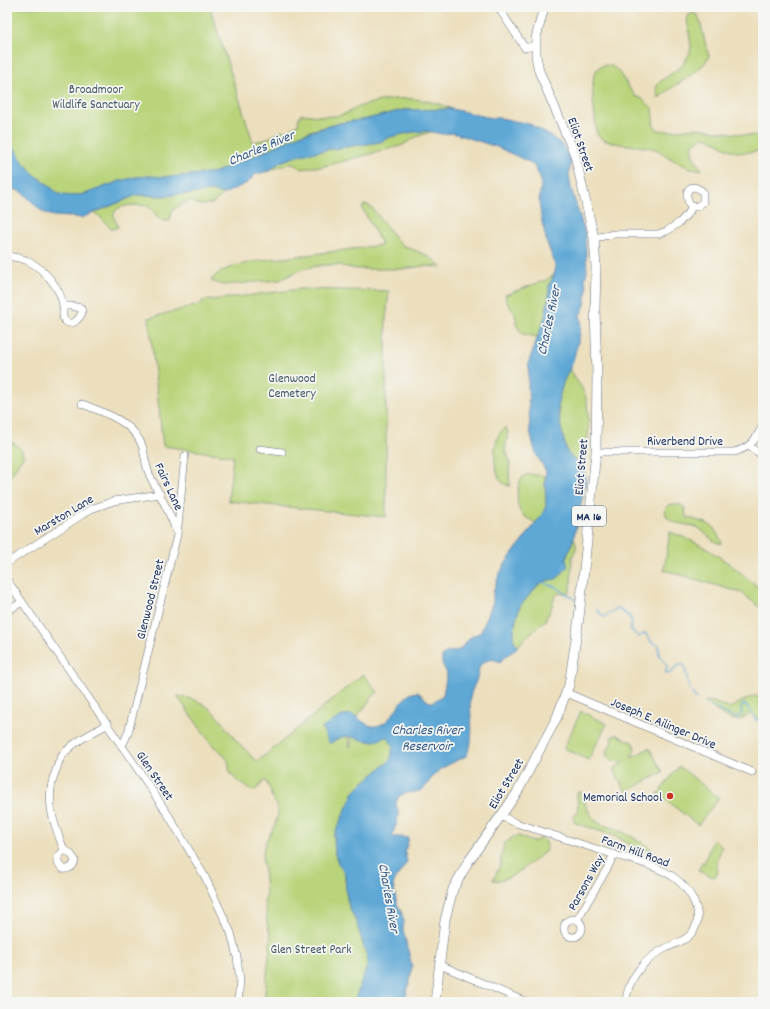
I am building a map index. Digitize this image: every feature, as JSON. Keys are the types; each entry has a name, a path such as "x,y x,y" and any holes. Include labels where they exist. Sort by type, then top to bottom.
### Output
{"main road":[{"name":"Eliot Street","path":"435,1002 446,912 456,882 470,858 502,816 517,793 557,717 572,671 578,630 596,452 596,267 594,238 575,155 539,71 536,56 536,38 544,7"}],"street":[{"path":"498,7 525,48 536,45"},
{"path":"594,238 614,234 658,234 667,231 680,222 690,211 691,207"},
{"path":"7,256 27,260 43,272 57,288 63,306"},
{"name":"Fairs Lane","path":"82,404 115,417 129,428 138,438 150,477 170,515 177,535"},
{"path":"763,425 758,435 749,446 763,456"},
{"name":"Riverbend Drive","path":"596,452 734,452 749,446"},
{"path":"260,449 282,452"},
{"name":"Glenwood Street","path":"122,746 128,733 177,535 185,456"},
{"name":"Marston Lane","path":"7,563 61,527 96,507 114,501 160,494"},
{"name":"Glen Street","path":"7,580 108,724 205,876 225,917 231,934 237,957 240,980 238,1002"},
{"path":"7,611 22,602"},
{"name":"Joseph E. Ailinger Drive","path":"566,693 752,772"},
{"path":"64,850 54,824 49,802 52,779 59,761 65,752 78,742 108,724"},
{"name":"Farm Hill Road","path":"502,816 516,823 654,868 671,876 680,883 690,895 697,912 697,922 690,935 683,941 655,954 641,967 629,986 626,1002"},
{"name":"Parsons Way","path":"578,920 614,854"},
{"path":"439,966 445,967 526,1002"}],"green space":[{"name":"Broadmoor Wildlife Sanctuary","path":"7,7 215,7 211,11 253,142 264,140 282,131 288,131 299,123 298,120 301,114 336,116 348,113 358,107 370,103 394,99 417,99 440,104 452,109 403,110 313,130 216,172 184,176 136,177 120,181 85,194 69,196 59,194 34,174 23,162 7,136"},
{"path":"693,13 698,15 709,57 704,64 692,74 659,98 656,89 658,83 682,66 690,53 691,46 687,19 689,15"},
{"path":"605,65 612,66 618,71 635,96 643,99 653,109 653,124 658,130 668,131 696,128 763,136 763,149 754,152 736,152 715,141 703,137 693,144 692,154 702,170 683,165 652,148 615,143 601,138 597,134 596,130 593,82 596,70"},
{"path":"413,132 430,132 416,137 401,146 321,167 302,169 293,164 287,164 269,171 280,162 300,155 380,142 390,137"},
{"path":"211,191 224,194 212,204 200,205 191,201 183,203 172,211 170,221 159,219 148,206 124,206 116,210 114,214 118,227 113,229 94,213 137,195 168,196"},
{"path":"364,205 368,205 373,209 400,244 426,255 442,267 423,266 404,269 356,269 338,265 323,265 302,269 280,280 223,285 211,281 215,275 244,264 382,245 362,208"},
{"path":"554,275 549,286 549,296 541,331 537,337 523,334 516,325 514,312 508,304 505,295 546,280"},
{"name":"Glenwood Cemetery","path":"301,289 389,291 386,318 386,517 228,501 233,456 163,446 149,318 202,304 202,301"},
{"path":"569,368 584,391 587,402 588,432 587,453 584,469 579,461 570,456 567,452 560,424 558,402"},
{"path":"506,427 508,432 505,450 510,461 510,486 504,484 500,480 495,466 496,443 498,436"},
{"path":"7,439 18,446 23,453 23,457 8,478"},
{"path":"528,474 545,476 546,505 544,512 536,523 523,515 518,504 517,494 519,484 523,477"},
{"path":"671,504 681,505 685,508 686,517 706,523 713,527 722,542 721,544 714,541 698,528 677,523 669,519 666,515 665,509"},
{"path":"670,532 708,549 763,591 763,610 742,593 664,570"},
{"path":"574,537 576,549 572,558 571,586 569,593 557,594 544,622 527,636 518,646 513,638 520,606 538,585 550,579 566,559"},
{"name":"Glen Street Park","path":"363,674 378,692 355,719 347,731 350,747 351,737 373,741 388,736 393,746 391,759 354,792 334,835 335,854 338,863 345,874 346,893 349,907 356,921 368,964 354,1002 264,1002 271,937 267,924 264,902 266,897 262,855 266,841 275,825 278,814 277,805 272,798 270,789 265,780 255,791 253,791 233,777 225,757 213,746 177,696 198,701 212,710 235,739 257,762"},
{"path":"754,696 763,697 763,720 750,714 738,720 734,720 715,710 705,701 714,702 729,708"},
{"path":"581,711 607,724 588,760 564,748"},
{"path":"618,734 619,736 634,743 635,750 631,758 649,748 663,772 626,792 613,769 624,762 614,761 606,754 612,741 611,737"},
{"path":"679,766 719,798 698,825 658,794"},
{"path":"580,791 588,811 596,821 625,833 651,849 649,851 632,846 617,837 575,823 573,818 578,811 577,793"},
{"path":"519,836 533,842 541,838 547,845 545,852 513,875 500,880 493,880 501,864 504,844 513,837"},
{"path":"713,840 717,841 722,848 717,862 717,875 713,877 698,871 702,862 704,863"}],"water":[{"name":"Charles River Reservoir","path":"452,109 491,118 500,118 530,124 560,143 571,162 569,175 571,188 585,233 587,271 585,280 587,288 585,305 580,315 580,334 573,361 563,383 558,402 558,412 567,452 582,465 586,481 574,537 566,559 568,566 556,579 544,581 538,585 520,606 513,638 518,646 500,662 497,660 488,660 485,661 479,668 470,698 472,736 466,756 439,770 422,790 405,793 399,797 396,802 398,818 392,836 408,838 405,853 407,862 393,885 397,904 404,921 403,930 412,966 410,981 404,1002 354,1002 368,964 356,921 349,907 346,893 345,874 338,863 335,854 334,835 354,792 391,759 393,746 387,736 379,740 372,741 345,737 329,743 322,728 346,715 354,716 370,725 380,725 390,717 407,696 412,693 418,692 429,702 433,702 443,695 447,673 442,664 442,656 445,653 459,650 471,637 481,632 493,602 493,592 499,575 505,564 544,512 546,505 546,471 536,454 530,431 528,386 529,361 545,317 549,296 549,286 556,267 547,243 541,217 539,202 541,185 540,177 534,166 529,162 497,147 453,133 442,134 427,131 413,132 390,137 380,142 300,155 280,162 269,171 256,174 247,183 224,194 211,191 168,196 137,195 81,218 49,215 40,210 19,191 7,189 7,136 23,162 34,174 59,194 69,196 85,194 120,181 136,177 184,176 216,172 300,135 340,123 367,119 403,110"}],"waterway":[{"path":"540,581 556,587 576,600"},
{"path":"597,610 604,617 617,608 627,614 631,619 631,630 639,637 645,633 652,643 659,645 659,656 667,664 666,673 671,672 680,665 684,665 690,691 697,699"},
{"path":"706,703 737,718 742,713 741,708 743,704 747,706 756,720 763,720"}],"place":[{"name":"Memorial School","path":"670,796"}],"water label":[{"name":"Charles River","path":"261,147"},
{"name":"Charles River","path":"548,320"},
{"name":"Charles River","path":"390,898"}]}
